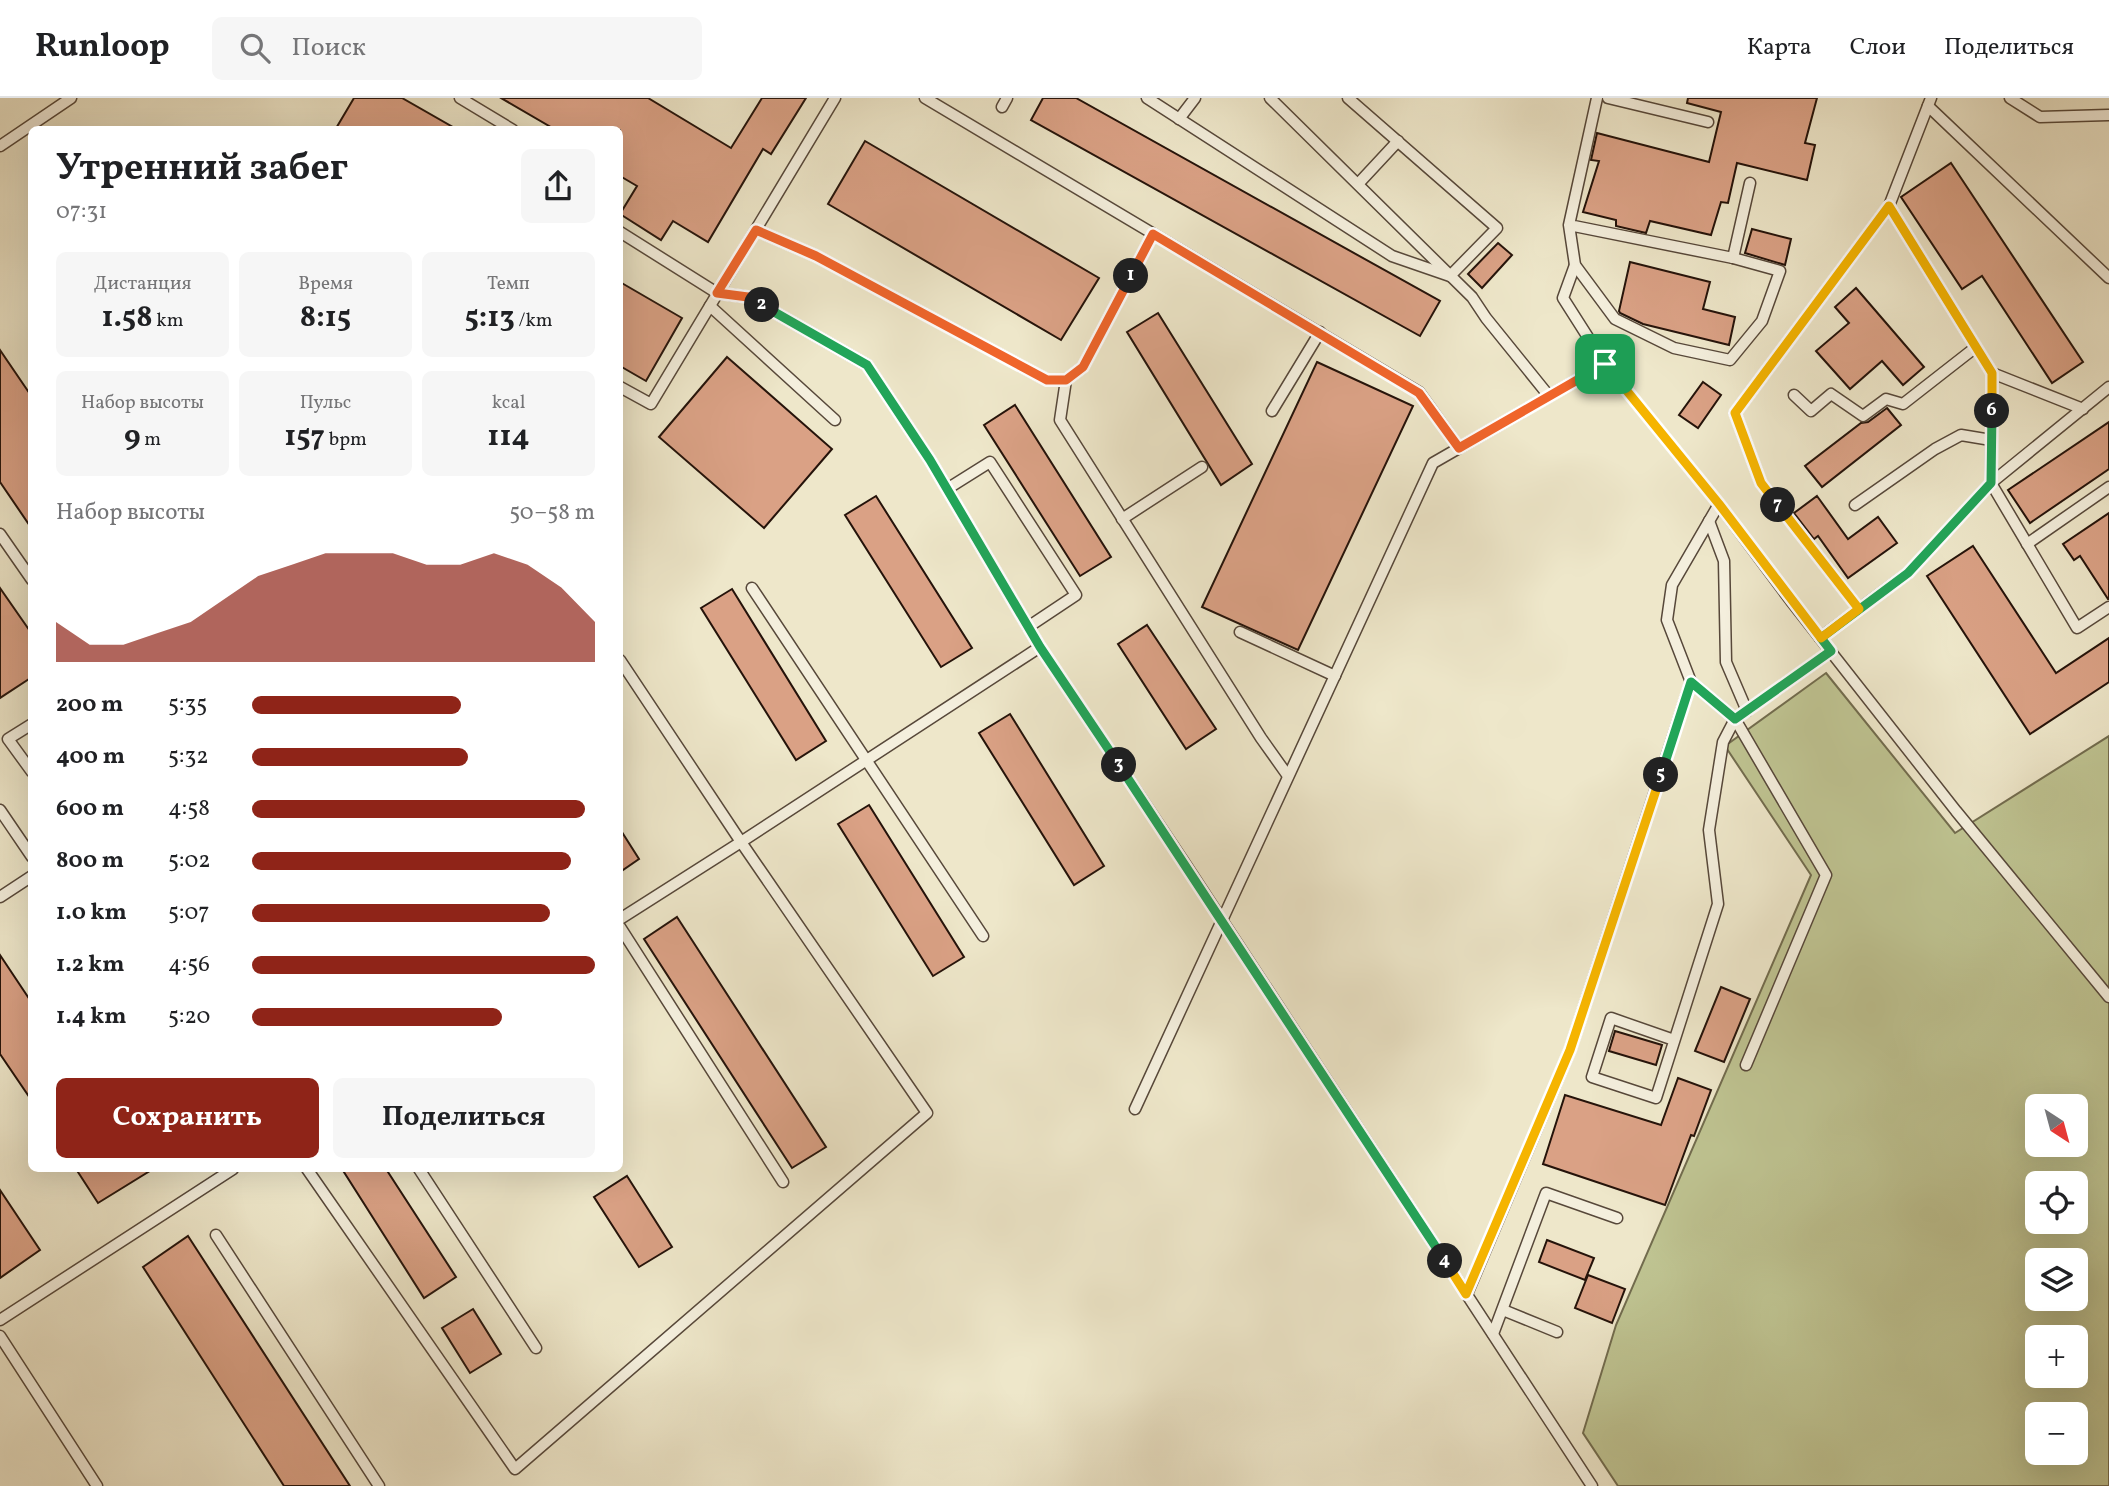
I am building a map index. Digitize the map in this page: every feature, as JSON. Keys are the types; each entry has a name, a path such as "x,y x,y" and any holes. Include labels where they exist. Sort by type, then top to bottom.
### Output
{"lane":[{"path":"30,126 71,98"},
{"path":"460,98 506,126"},
{"path":"623,389 651,404 835,98"},
{"path":"925,98 1419,393 1459,448"},
{"path":"1147,98 1392,256 1450,276"},
{"path":"1179,119 1195,98"},
{"path":"1270,98 1472,297 1549,396"},
{"path":"1348,98 1497,228 1450,276"},
{"path":"1569,225 1733,258 1780,271 1762,321 1730,360 1674,348 1615,319 1575,265 1569,225 1597,98"},
{"path":"1608,98 1708,122"},
{"path":"2010,98 2040,117 2108,115"},
{"path":"1859,609 1761,483 1735,413 1889,206 1930,102 2109,278"},
{"path":"0,146 28,127"},
{"path":"1358,184 1398,141"},
{"path":"1733,258 1750,183"},
{"path":"1889,206 1992,373 1991,483 2077,628 2109,607"},
{"path":"756,230 816,256 1047,380 1066,380 1083,367 1153,234"},
{"path":"623,234 717,293 748,297 867,365 947,489 1040,647 1592,1486"},
{"path":"1575,265 1563,298 1605,364 1719,504 1956,811 2109,996"},
{"path":"710,306 835,420"},
{"path":"1272,411 1320,332"},
{"path":"1794,395 1811,411 1831,394 1863,416 1886,399 1903,404 1976,347"},
{"path":"1135,1109 1433,463 1605,364"},
{"path":"1992,373 2082,408"},
{"path":"1066,380 1060,421 1261,738 1288,776"},
{"path":"1821,638 1908,573 1991,483 2109,387"},
{"path":"1855,505 1935,449 1961,435 1991,440"},
{"path":"947,489 990,462 1076,595 1028,626"},
{"path":"1122,519 1202,467"},
{"path":"2027,544 2109,486"},
{"path":"1719,504 1672,585 1667,620 1691,682 1735,719 1826,875 1746,1066"},
{"path":"1709,521 1724,561 1726,662 1747,711"},
{"path":"0,534 28,574"},
{"path":"752,588 984,936"},
{"path":"1240,632 1335,676"},
{"path":"623,917 1040,647"},
{"path":"1674,1040 1611,1018 1592,1077 1656,1098 1718,904 1709,830 1723,742 1735,719 1831,651"},
{"path":"309,1172 515,1469 927,1113 623,665"},
{"path":"1466,1294 1570,1050 1691,682"},
{"path":"28,726 8,739 28,766"},
{"path":"0,810 28,851"},
{"path":"0,897 28,879"},
{"path":"623,932 783,1182"},
{"path":"0,1320 228,1172"},
{"path":"421,1172 536,1348"},
{"path":"1493,1334 1546,1193 1617,1218"},
{"path":"216,1235 379,1486"},
{"path":"1503,1310 1557,1332"},
{"path":"0,1336 97,1486"}],"green space":[{"path":"1826,673 1955,833 2109,736 2109,1486 1618,1486 1583,1433 1616,1325 1811,875 1725,746"}],"building":[{"path":"354,98 402,98 451,126 337,126"},
{"path":"501,98 648,98 731,148 762,98 806,98 771,154 763,149 708,242 673,221 661,240 623,216 623,209 637,186 623,178 623,126 549,126"},
{"path":"1043,98 1076,98 1440,301 1420,336 1031,120"},
{"path":"1688,98 1817,98 1805,143 1815,145 1807,180 1737,163 1728,203 1721,202 1711,235 1650,221 1646,233 1616,226 1616,220 1583,212 1599,161 1591,160 1597,133 1709,162 1721,112 1687,103"},
{"path":"865,141 1099,278 1061,340 828,204"},
{"path":"1951,163 2083,362 2052,383 1982,276 1962,289 1901,197"},
{"path":"1752,229 1791,239 1785,265 1745,253"},
{"path":"1498,243 1512,255 1482,288 1468,274"},
{"path":"1630,262 1710,282 1703,309 1735,317 1729,345 1643,324 1620,313"},
{"path":"623,284 682,318 646,381 623,368"},
{"path":"1856,288 1924,367 1903,385 1882,361 1850,389 1816,351 1849,323 1835,307"},
{"path":"1158,313 1252,464 1221,485 1127,332"},
{"path":"0,350 28,391 28,523 0,482"},
{"path":"727,357 832,449 764,528 659,437"},
{"path":"1317,362 1413,406 1298,650 1202,607"},
{"path":"1703,382 1721,395 1698,428 1679,415"},
{"path":"1015,405 1111,557 1080,576 984,425"},
{"path":"1887,408 1901,425 1822,487 1805,466 1861,423 1868,422"},
{"path":"2109,422 2109,469 2030,523 2008,490"},
{"path":"876,496 972,648 941,667 845,515"},
{"path":"1817,496 1848,539 1878,517 1897,543 1848,578 1818,536 1814,539 1794,513"},
{"path":"2109,513 2108,599 2080,556 2074,560 2063,544"},
{"path":"1973,546 2056,673 2109,638 2109,682 2030,734 1927,576"},
{"path":"0,588 28,628 28,680 0,698"},
{"path":"732,589 826,741 796,760 701,608"},
{"path":"1147,625 1216,729 1186,749 1118,644"},
{"path":"1010,714 1104,866 1074,885 979,733"},
{"path":"869,805 964,957 933,976 838,824"},
{"path":"623,834 639,859 623,870"},
{"path":"677,917 826,1147 792,1168 644,939"},
{"path":"0,955 28,997 28,1095 0,1054"},
{"path":"1721,987 1750,999 1724,1062 1695,1051"},
{"path":"1615,1031 1662,1045 1656,1065 1609,1051"},
{"path":"1678,1078 1711,1090 1665,1205 1543,1164 1565,1095 1661,1125"},
{"path":"78,1172 148,1172 98,1203"},
{"path":"344,1172 388,1172 456,1277 424,1298"},
{"path":"627,1176 672,1247 639,1267 594,1197"},
{"path":"0,1190 40,1250 0,1278"},
{"path":"188,1236 350,1486 284,1486 143,1267"},
{"path":"1547,1240 1594,1258 1585,1280 1539,1262"},
{"path":"1588,1275 1625,1289 1612,1323 1575,1308"},
{"path":"473,1309 501,1354 470,1373 442,1328"}],"route":[{"path":"1605,364 1459,448 1419,393 1153,234 1083,367 1066,380 1047,380 816,256 756,230 717,293 748,297 867,365 930,460 1040,647 1466,1294 1570,1050 1691,682 1735,719 1831,651 1821,638 1908,573 1991,483 1992,373 1889,206 1735,413 1761,483 1859,609 1821,638 1719,504 1605,364"}]}
